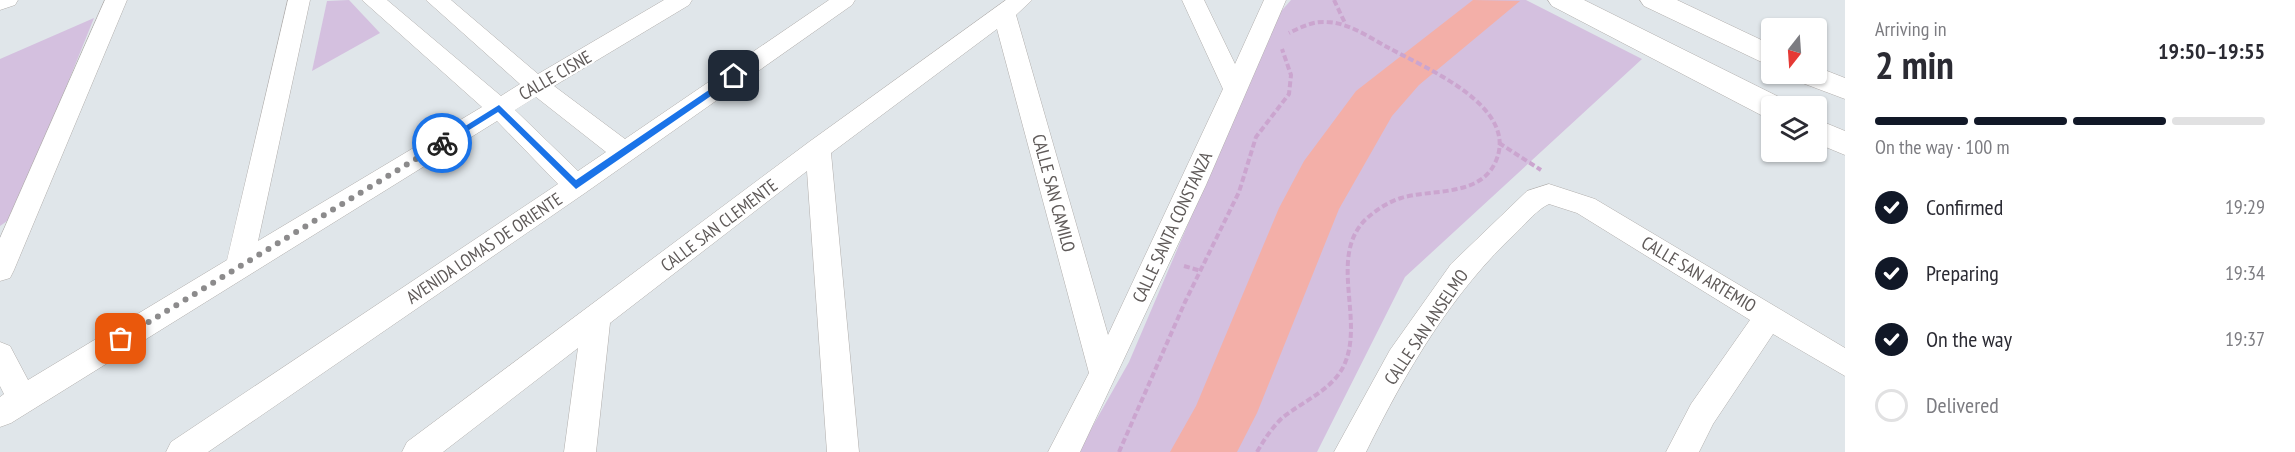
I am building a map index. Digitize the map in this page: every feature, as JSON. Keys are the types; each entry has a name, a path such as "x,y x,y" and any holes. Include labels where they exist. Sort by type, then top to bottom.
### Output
{"street":[{"path":"0,3 7,0"},
{"path":"0,270 116,0"},
{"path":"239,267 299,0"},
{"path":"374,0 499,108 576,186"},
{"path":"437,0 537,86 624,152"},
{"name":"CALLE CISNE","path":"11,406 499,108 681,0"},
{"name":"AVENIDA LOMAS DE ORIENTE","path":"182,452 576,186 844,0"},
{"path":"1193,0 1234,87"},
{"name":"CALLE SANTA CONSTANZA","path":"1064,452 1104,374 1275,0"},
{"path":"1562,0 1761,101"},
{"path":"1654,0 1761,52"},
{"name":"CALLE SAN CLEMENTE","path":"418,452 818,149 1012,6"},
{"name":"CALLE SAN CAMILO","path":"1012,6 1104,374"},
{"path":"1827,82 1845,89"},
{"path":"1827,135 1845,144"},
{"path":"818,149 843,452"},
{"name":"CALLE SAN ARTEMIO","path":"1549,194 1586,206 1845,363"},
{"name":"CALLE SAN ANSELMO","path":"1350,452 1370,412 1419,332 1461,271 1536,198 1549,194"},
{"path":"1682,452 1702,414 1768,316"},
{"path":"580,452 596,318"},
{"path":"0,355 11,406"}],"path":[{"path":"1335,0 1335,9 1346,24"},
{"path":"1257,452 1266,435 1286,415 1334,381 1344,364 1351,343 1352,299 1348,265 1351,245 1358,229 1374,212 1400,198 1459,190 1483,178 1498,161 1498,134 1489,115 1461,87 1346,24 1317,20 1306,22 1286,35"},
{"path":"1119,452 1185,302 1239,192 1256,137 1289,94 1291,75 1281,44"},
{"path":"1499,143 1542,171 1546,176 1549,194"}],"shaded area":[{"path":"349,0 380,33 312,71 327,1"},
{"path":"1291,0 1526,0 1642,59 1405,277 1317,452 1078,452 1129,362 1277,16"},
{"path":"1473,0 1520,1 1419,85 1392,116 1339,209 1257,413 1237,452 1170,452 1196,406 1279,208 1304,161 1356,91"},
{"path":"94,18 17,209 10,219 0,226 0,59"}],"way so far":[{"path":"121,339 442,143"}],"route":[{"path":"442,143 499,108 576,186 734,76"}]}
